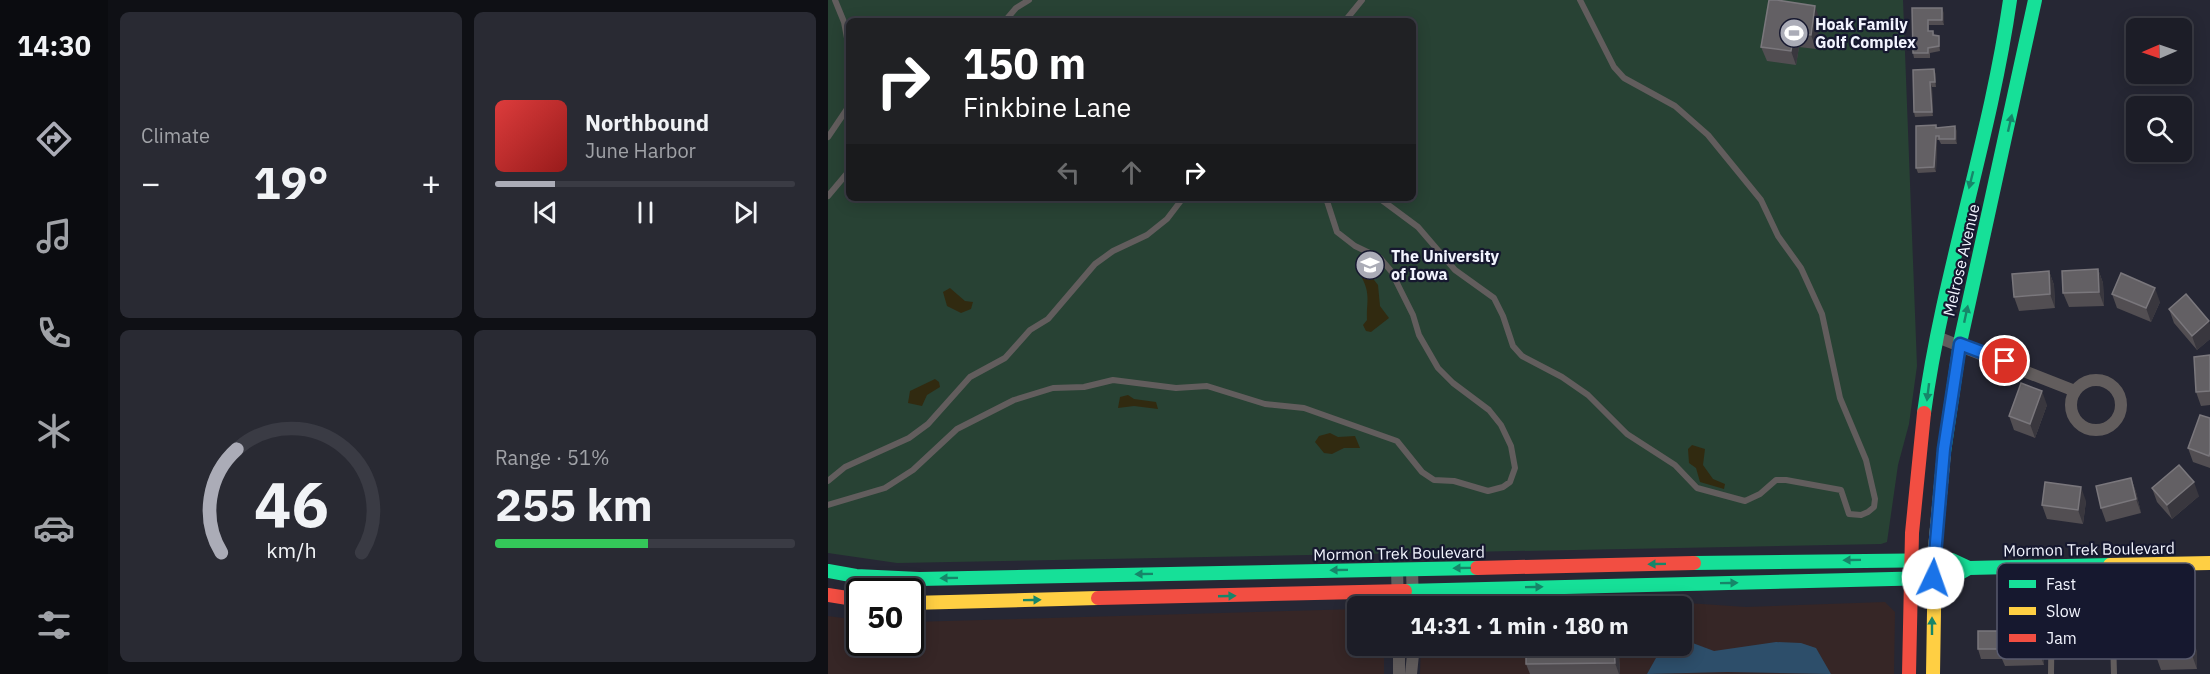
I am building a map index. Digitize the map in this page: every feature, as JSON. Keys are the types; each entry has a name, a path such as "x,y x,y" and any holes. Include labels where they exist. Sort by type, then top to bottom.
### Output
{"main road":[{"name":"Melrose Avenue","path":"1909,674 1910,559 1921,448 1937,337 1997,75 2010,0"},
{"name":"Melrose Avenue","path":"1933,674 1933,578 1944,449 1960,344 2026,55 2035,0"},
{"name":"Mormon Trek Boulevard","path":"828,572 888,579 1910,559 1952,560 1969,568 1997,567"},
{"name":"Mormon Trek Boulevard","path":"2195,563 2210,563"},
{"name":"Mormon Trek Boulevard","path":"924,603 1909,579 1953,577 1969,568"},
{"path":"828,595 846,598"}],"street":[{"path":"1937,337 1960,344 2075,391"},
{"path":"2086,382 2106,382 2113,386 2120,399 2118,417 2103,429 2095,430 2080,424 2072,409 2075,391 2086,382"},
{"path":"1397,569 1398,596"},
{"path":"1412,569 1413,596"},
{"path":"1399,656 1399,674"},
{"path":"1411,674 1412,656"}],"lane":[{"path":"835,0 846,33"},
{"path":"1008,18 1016,8 1029,0"},
{"path":"1347,18 1362,0"},
{"path":"1383,201 1418,227 1455,270 1494,298 1513,346 1522,356 1588,394 1627,434 1675,465 1697,488 1745,501 1760,494 1776,480 1786,480 1841,490 1849,513 1854,515 1861,515 1874,507 1875,499 1866,460 1840,398 1822,314 1801,268 1778,236 1761,200 1708,135 1675,106 1624,78 1614,68 1580,0"},
{"path":"828,137 846,110"},
{"path":"828,196 846,175"},
{"path":"828,481 845,466 909,438 928,424 970,377 1005,358 1030,330 1048,319 1095,264 1153,230 1167,219 1181,201"},
{"path":"828,505 885,488 913,470 957,429 1005,403 1040,391 1084,387 1113,380 1176,388 1207,386 1265,404 1304,408 1327,418 1391,438 1402,445 1422,472 1434,480 1454,481 1488,491 1503,488 1510,482 1515,468 1511,446 1501,425 1489,410 1453,383 1438,368 1419,334 1413,315 1390,271 1380,258 1355,246 1337,232 1327,201"},
{"path":"2050,659 2050,674"},
{"path":"2114,659 2114,674"}],"shaded area":[{"path":"1885,602 1895,612 1894,674 1420,674 1421,656 1692,656 1692,603 1746,607"},
{"path":"1347,609 1347,656 1384,656 1384,674 828,674 828,616 846,618 846,656 924,656 924,622"}],"green space":[{"name":"The University of Iowa","path":"828,0 1903,0 1917,366 1909,424 1898,465 1887,542 1881,544 897,563 828,553"}],"sand":[{"path":"1364,275 1371,276 1378,285 1380,306 1389,318 1371,332 1366,331 1363,325 1367,320 1368,299 1362,278"},
{"path":"950,288 965,301 973,302 971,309 961,313 947,306 943,292"},
{"path":"935,379 939,382 940,387 927,395 922,406 908,403 910,391"},
{"path":"1128,395 1134,399 1156,402 1158,409 1134,406 1118,408 1120,397"},
{"path":"1330,433 1338,437 1355,436 1360,448 1344,448 1332,454 1324,453 1315,442 1319,436"},
{"path":"1692,445 1705,449 1703,465 1713,479 1725,484 1724,489 1700,482 1696,468 1689,463 1688,449"}],"water":[{"path":"1776,642 1801,643 1816,648 1831,674 1727,672 1647,674 1657,656 1692,656 1692,643 1714,651"}],"building":[{"path":"1769,0 1815,6 1811,35 1794,33 1791,51 1761,47"},
{"path":"1912,8 1942,8 1942,20 1928,20 1928,31 1933,31 1933,35 1939,36 1939,46 1928,48 1928,53 1913,53"},
{"path":"1934,69 1935,82 1930,82 1932,112 1914,112 1913,70"},
{"path":"1936,125 1936,128 1955,126 1955,139 1939,139 1939,136 1936,136 1934,167 1916,168 1916,126"},
{"path":"2098,269 2099,292 2063,293 2062,271"},
{"path":"2049,271 2050,294 2014,297 2012,274"},
{"path":"2121,273 2155,288 2146,308 2112,294"},
{"path":"2186,294 2209,321 2192,336 2169,309"},
{"path":"2210,355 2210,391 2196,392 2194,357"},
{"path":"2021,383 2042,391 2030,424 2009,416"},
{"path":"2200,415 2210,418 2209,456 2188,448"},
{"path":"2179,465 2194,482 2167,505 2152,488"},
{"path":"2131,478 2136,499 2101,508 2096,486"},
{"path":"2045,482 2081,487 2078,510 2042,505"},
{"path":"1978,631 1997,631 1997,649 1978,649"},
{"path":"1526,656 1615,656 1615,663 1526,664"}],"traffic: fast":[{"path":"1924,413 1932,361 1991,104 2010,0"},
{"path":"1944,452 1960,343 2035,0"},
{"path":"1694,563 1952,560 1969,568 1997,567"},
{"path":"828,571 856,576 919,579 1477,568"},
{"path":"1405,591 1933,578 1953,577 1969,568"}],"traffic: slow":[{"path":"1933,674 1935,549 1944,452"},
{"path":"2195,563 2210,563"},
{"path":"924,603 1098,598"}],"traffic: jam":[{"path":"1909,674 1912,533 1924,413"},
{"path":"1477,568 1694,563"},
{"path":"1098,598 1405,591"},
{"path":"828,595 846,598"}],"place":[{"name":"Hoak Family Golf Complex","path":"1794,33"},
{"name":"The University of Iowa","path":"1370,265"}],"route":[{"path":"1933,578 1944,449 1960,344 1970,350 2005,361"}]}
